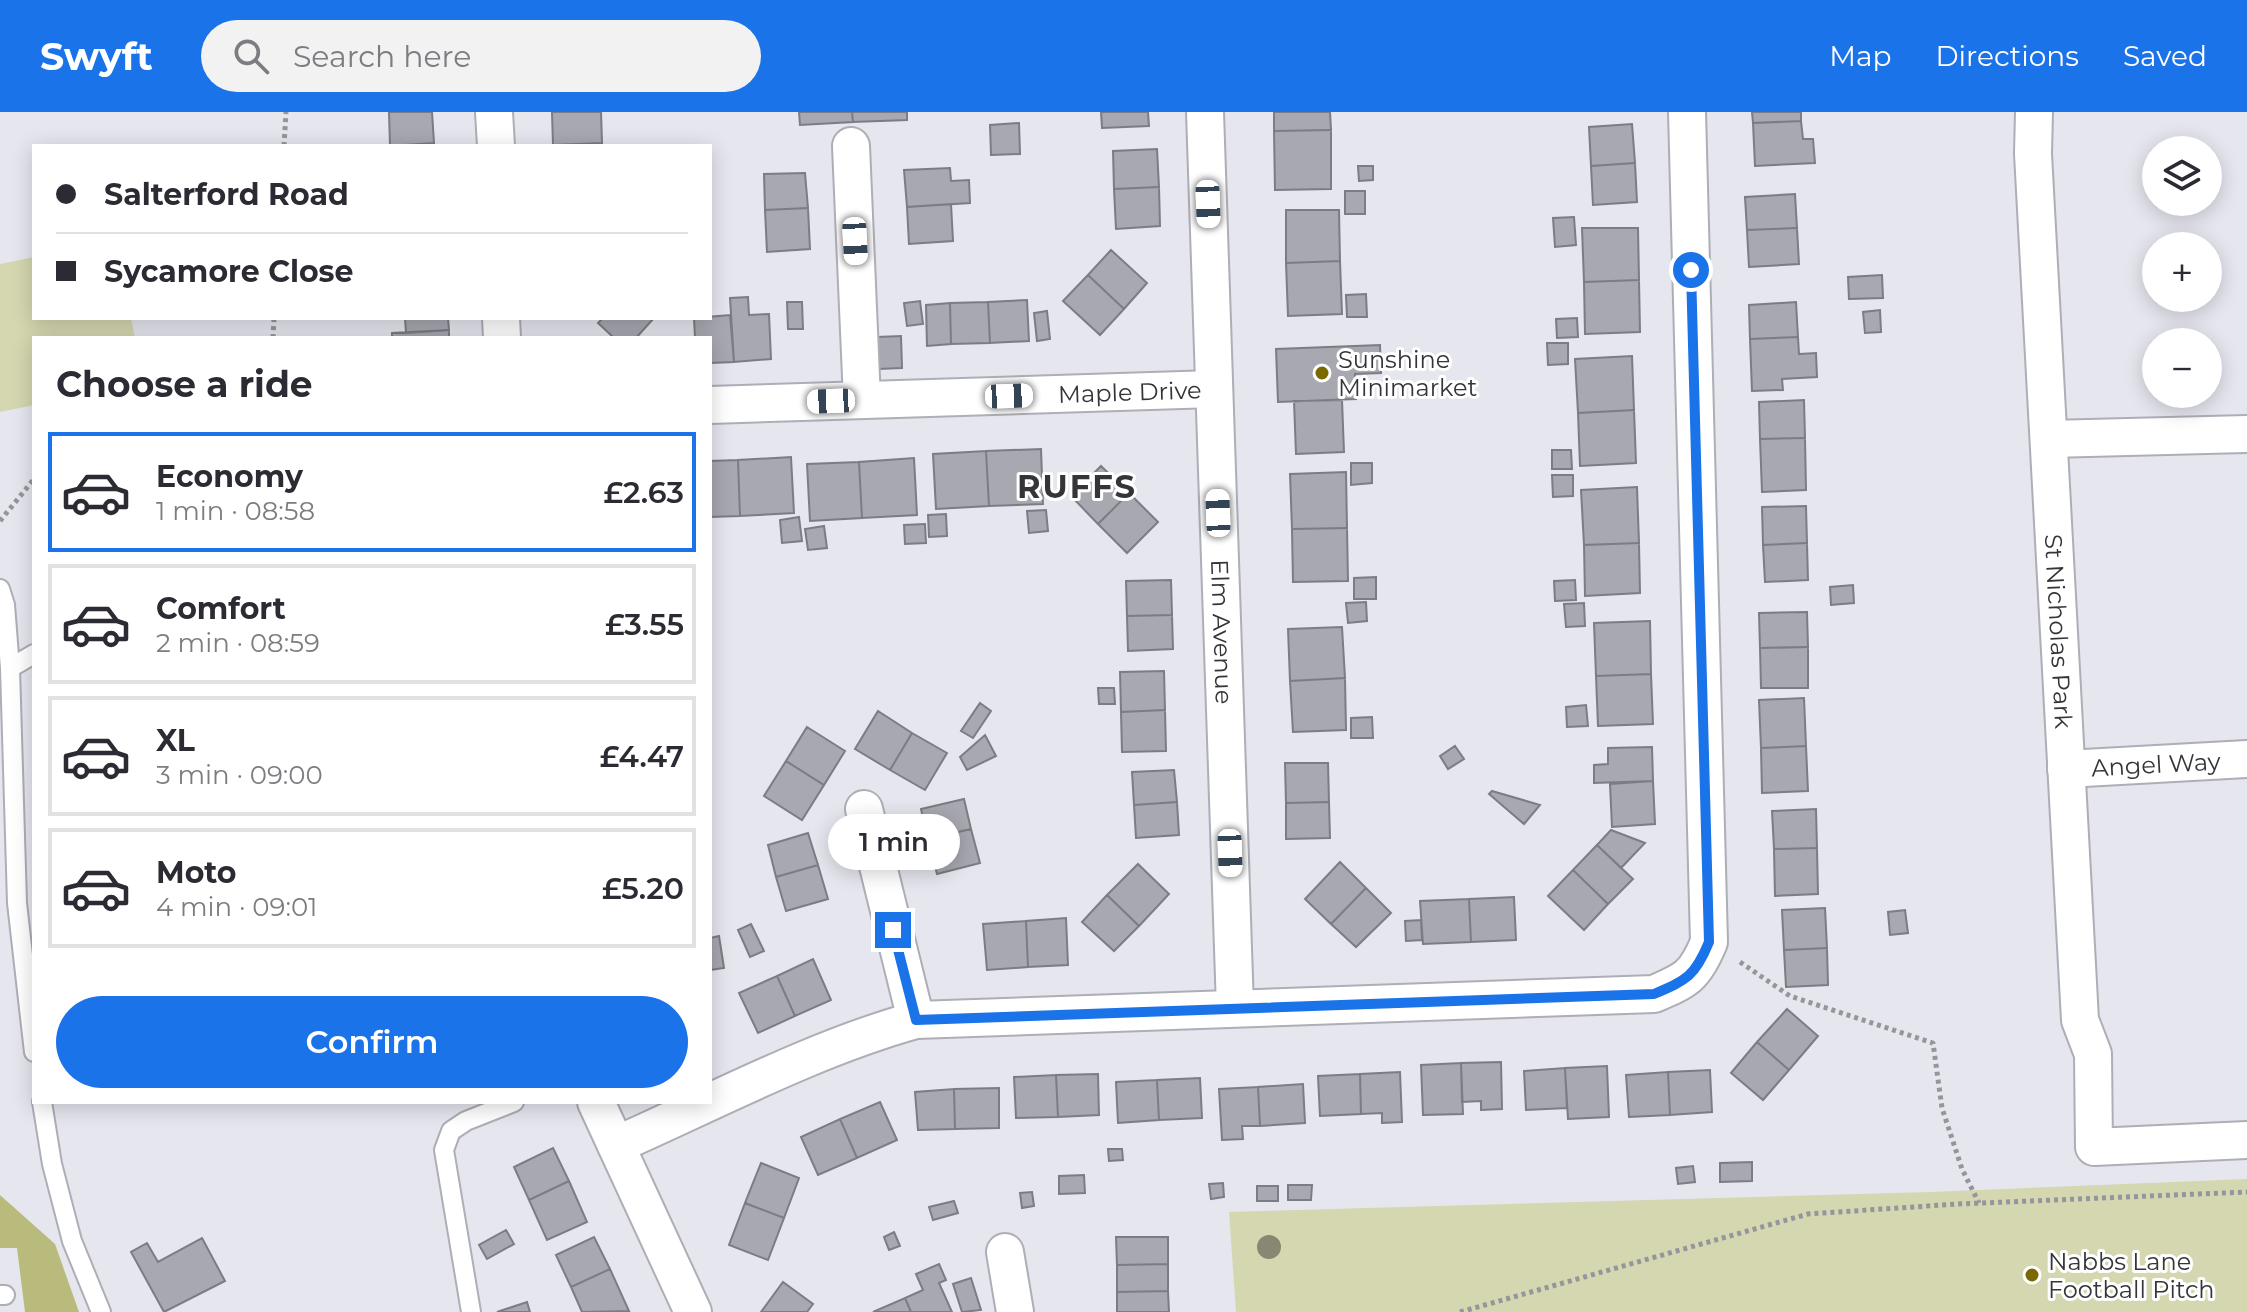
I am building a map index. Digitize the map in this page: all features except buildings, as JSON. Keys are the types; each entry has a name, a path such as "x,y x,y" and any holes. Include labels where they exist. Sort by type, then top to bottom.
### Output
{"street":[{"path":"494,112 496,144"},
{"name":"Elm Avenue","path":"1205,112 1235,1008"},
{"path":"712,1102 811,1058 916,1020 1654,994 1681,982 1699,966 1709,942 1687,112"},
{"name":"St Nicholas Park","path":"2034,112 2033,154 2080,1020 2093,1054 2094,1147 2247,1140"},
{"path":"851,146 862,400"},
{"name":"Maple Drive","path":"712,405 1214,389"},
{"path":"2049,439 2247,434"},
{"name":"Angel Way","path":"2066,769 2247,759"},
{"path":"864,809 916,1020"},
{"path":"597,1104 693,1312"},
{"path":"616,1145 708,1104"},
{"path":"1005,1252 1015,1312"}],"lane":[{"path":"0,589 5,605 10,668 17,903 32,1034"},
{"path":"10,668 32,655"},
{"path":"42,1104 52,1164 72,1241 101,1312"},
{"path":"471,1312 444,1150 451,1131 466,1121 509,1104"}],"path":[{"path":"284,144 286,112"},
{"path":"0,521 32,481"},
{"path":"1709,942 1790,996 1933,1043 1942,1108 1962,1169 1979,1203"},
{"path":"1460,1312 1808,1214 1979,1203 2247,1192"}],"green space":[{"path":"32,257 32,320 131,320 135,336 32,336 32,405 0,412 0,264"},
{"path":"2247,1179 2247,1312 1236,1312 1229,1212 1931,1192"},
{"path":"0,1195 55,1244 79,1312 25,1312 17,1248 0,1248"}],"place":[{"name":"Sunshine Minimarket","path":"1322,373"},
{"name":"Nabbs Lane Football Pitch","path":"2032,1275"}],"district":[{"name":"RUFFS","path":"1077,486"}],"route":[{"path":"893,930 916,1020 1654,994 1681,982 1699,966 1709,942 1691,270"}]}
